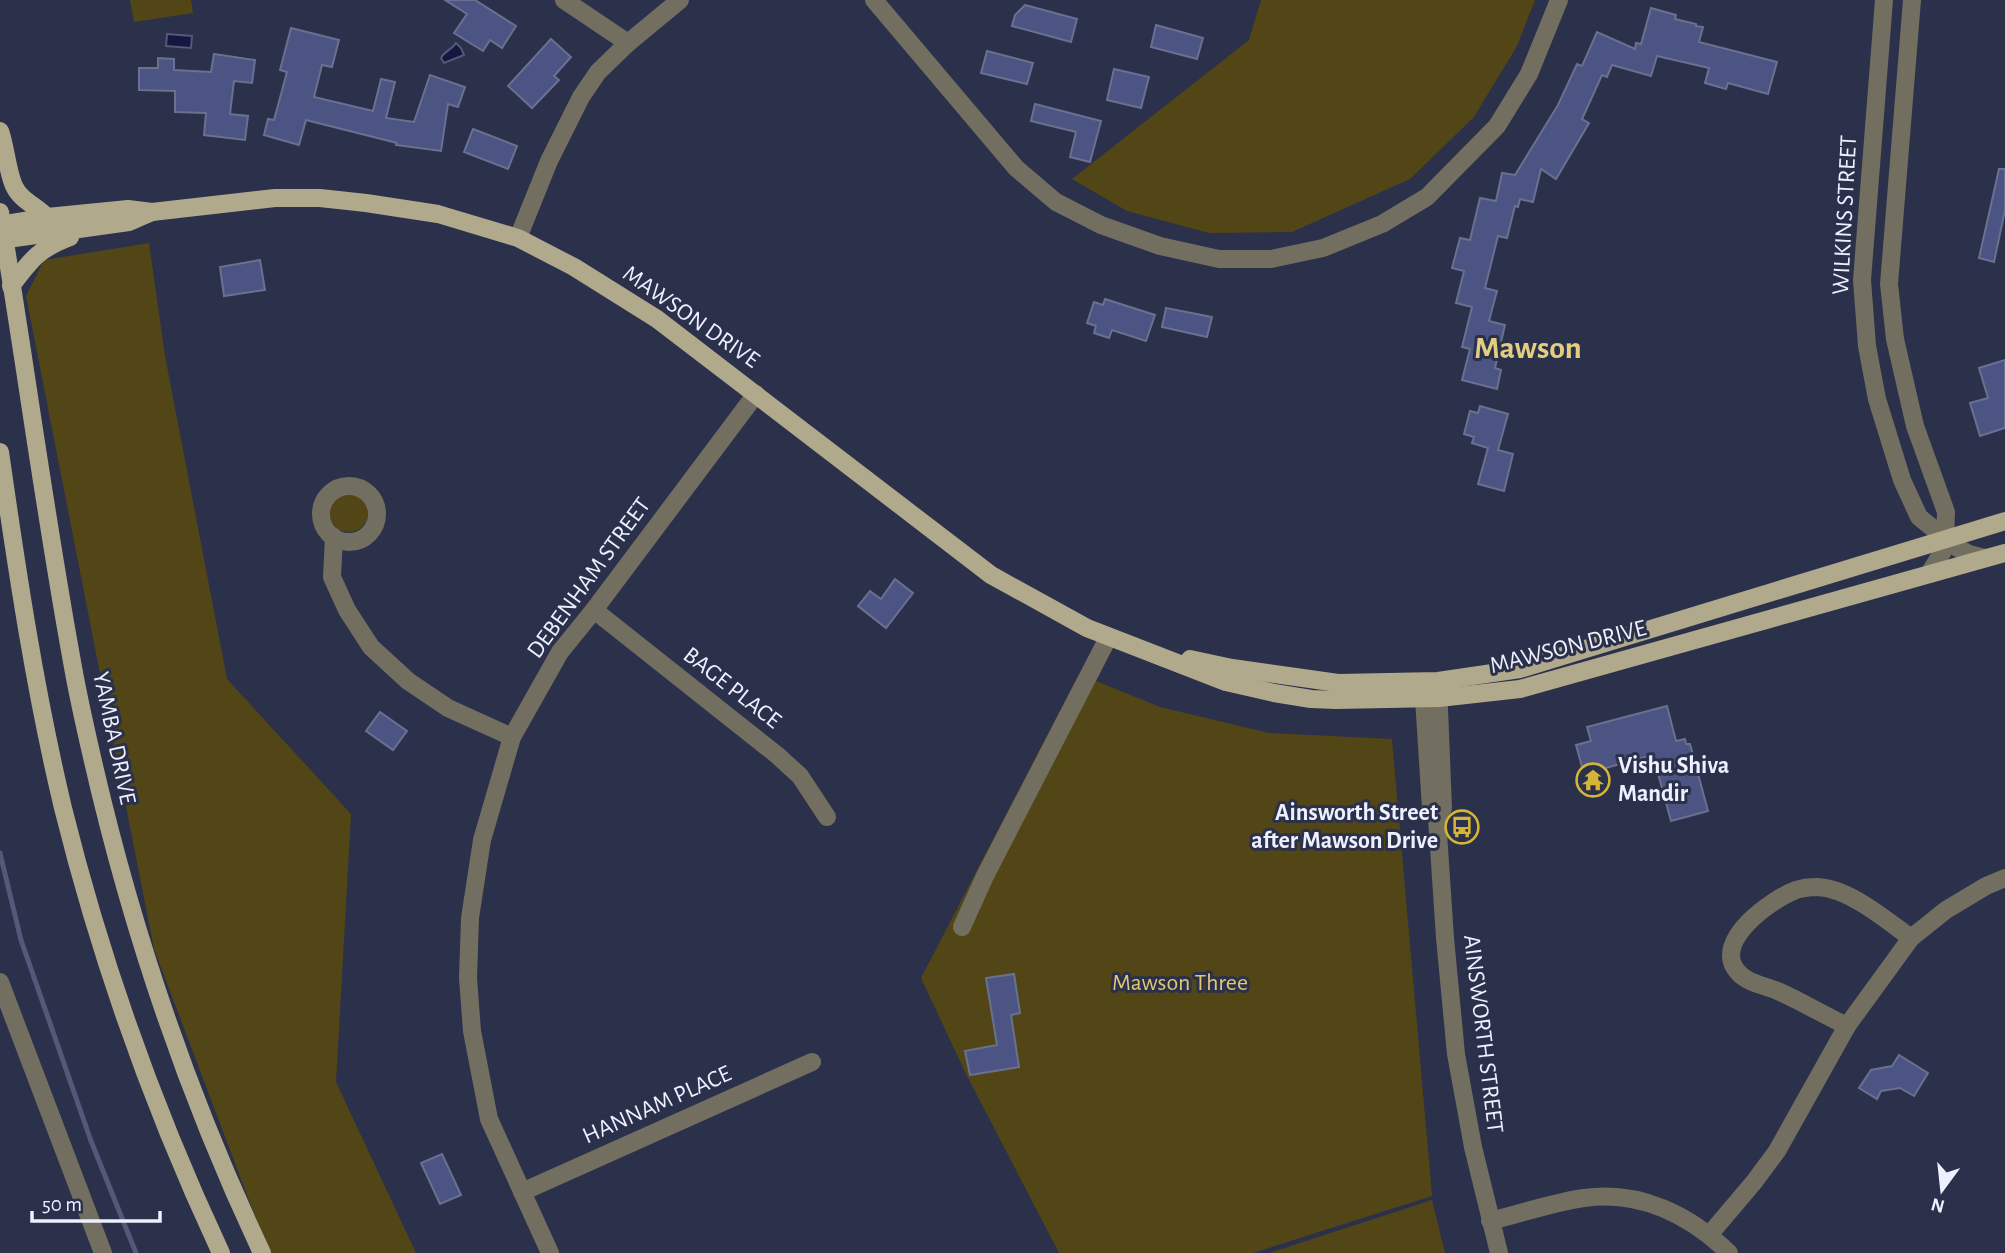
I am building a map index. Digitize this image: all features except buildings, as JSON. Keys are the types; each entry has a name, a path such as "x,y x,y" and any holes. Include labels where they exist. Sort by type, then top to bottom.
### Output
{"main road":[{"path":"0,131 14,187 26,202 47,217"},
{"name":"MAWSON DRIVE","path":"1,228 47,217 128,209 152,212 275,198 320,198 438,214 518,238 574,267 657,319 991,576 1108,638 1226,682 1274,693 1336,700 1431,690 1520,689 2005,553"},
{"name":"MAWSON DRIVE","path":"1,228 100,227 129,222 152,212"},
{"path":"11,286 34,256 52,244 100,227"},
{"name":"YAMBA DRIVE","path":"1,228 75,679 116,858 143,952 194,1095 262,1253"},
{"path":"0,452 37,687 63,807 86,895 151,1091 189,1186 220,1253"},
{"name":"MAWSON DRIVE","path":"1431,690 1520,669 2005,521"}],"street":[{"path":"564,0 628,43"},
{"path":"518,238 549,161 581,97 598,72 680,0"},
{"path":"874,0 1016,168 1056,202 1101,225 1160,246 1219,259 1271,259 1322,248 1382,224 1427,197 1497,126 1529,74 1559,0"},
{"name":"WILKINS STREET","path":"1884,0 1861,280 1867,346 1877,399 1902,480 1919,517 1945,539 1969,554 1985,558"},
{"name":"WILKINS STREET","path":"1912,0 1889,284 1895,339 1915,426 1946,512 1943,551 1929,575"},
{"name":"DEBENHAM STREET","path":"550,1253 489,1119 472,1031 468,978 470,918 482,840 512,737 560,652 756,394"},
{"path":"334,537 332,577 347,610 371,646 408,681 447,708 512,737"},
{"name":"BAGE PLACE","path":"594,610 777,755 800,776 827,817"},
{"path":"962,927 985,876 1108,638"},
{"name":"AINSWORTH STREET","path":"1431,690 1443,808 1437,818 1456,1054 1473,1147 1499,1253"},
{"path":"1710,1234 1777,1151 1847,1026 1911,938 1946,910 2005,878"},
{"path":"1847,1026 1778,991 1744,979 1734,969 1731,955 1735,940 1744,926 1781,897 1798,889 1819,887 1856,900 1911,938"},
{"path":"0,982 103,1253"},
{"name":"HANNAM PLACE","path":"522,1192 812,1062"},
{"path":"1490,1221 1583,1198 1614,1196 1644,1201 1675,1212 1710,1234 1729,1253"}],"green space":[{"path":"130,0 191,0 193,13 134,22"},
{"path":"1261,0 1535,0 1517,46 1474,117 1410,179 1292,232 1209,233 1127,211 1072,179 1249,40"},
{"path":"149,243 165,356 227,679 351,814 336,1082 416,1253 269,1253 154,949 26,296 44,260"},
{"path":"349,494 362,500 368,513 362,526 349,532 336,526 330,513 336,500"},
{"name":"Mawson Three","path":"1079,674 1160,707 1269,733 1392,739 1432,1196 1253,1253 1059,1253 966,1074 921,978"},
{"path":"1432,1200 1445,1253 1269,1253"}],"shaded area":[{"path":"167,34 192,36 191,48 166,46"},
{"path":"456,43 464,55 444,63 441,58 444,53"}],"waterway":[{"path":"0,853 21,940 91,1141 136,1253"}],"place":[{"name":"Vishu Shiva Mandir","path":"1593,780"},
{"name":"Ainsworth Street after Mawson Drive","path":"1462,827"}],"district":[{"name":"Mawson","path":"1528,348"}]}
